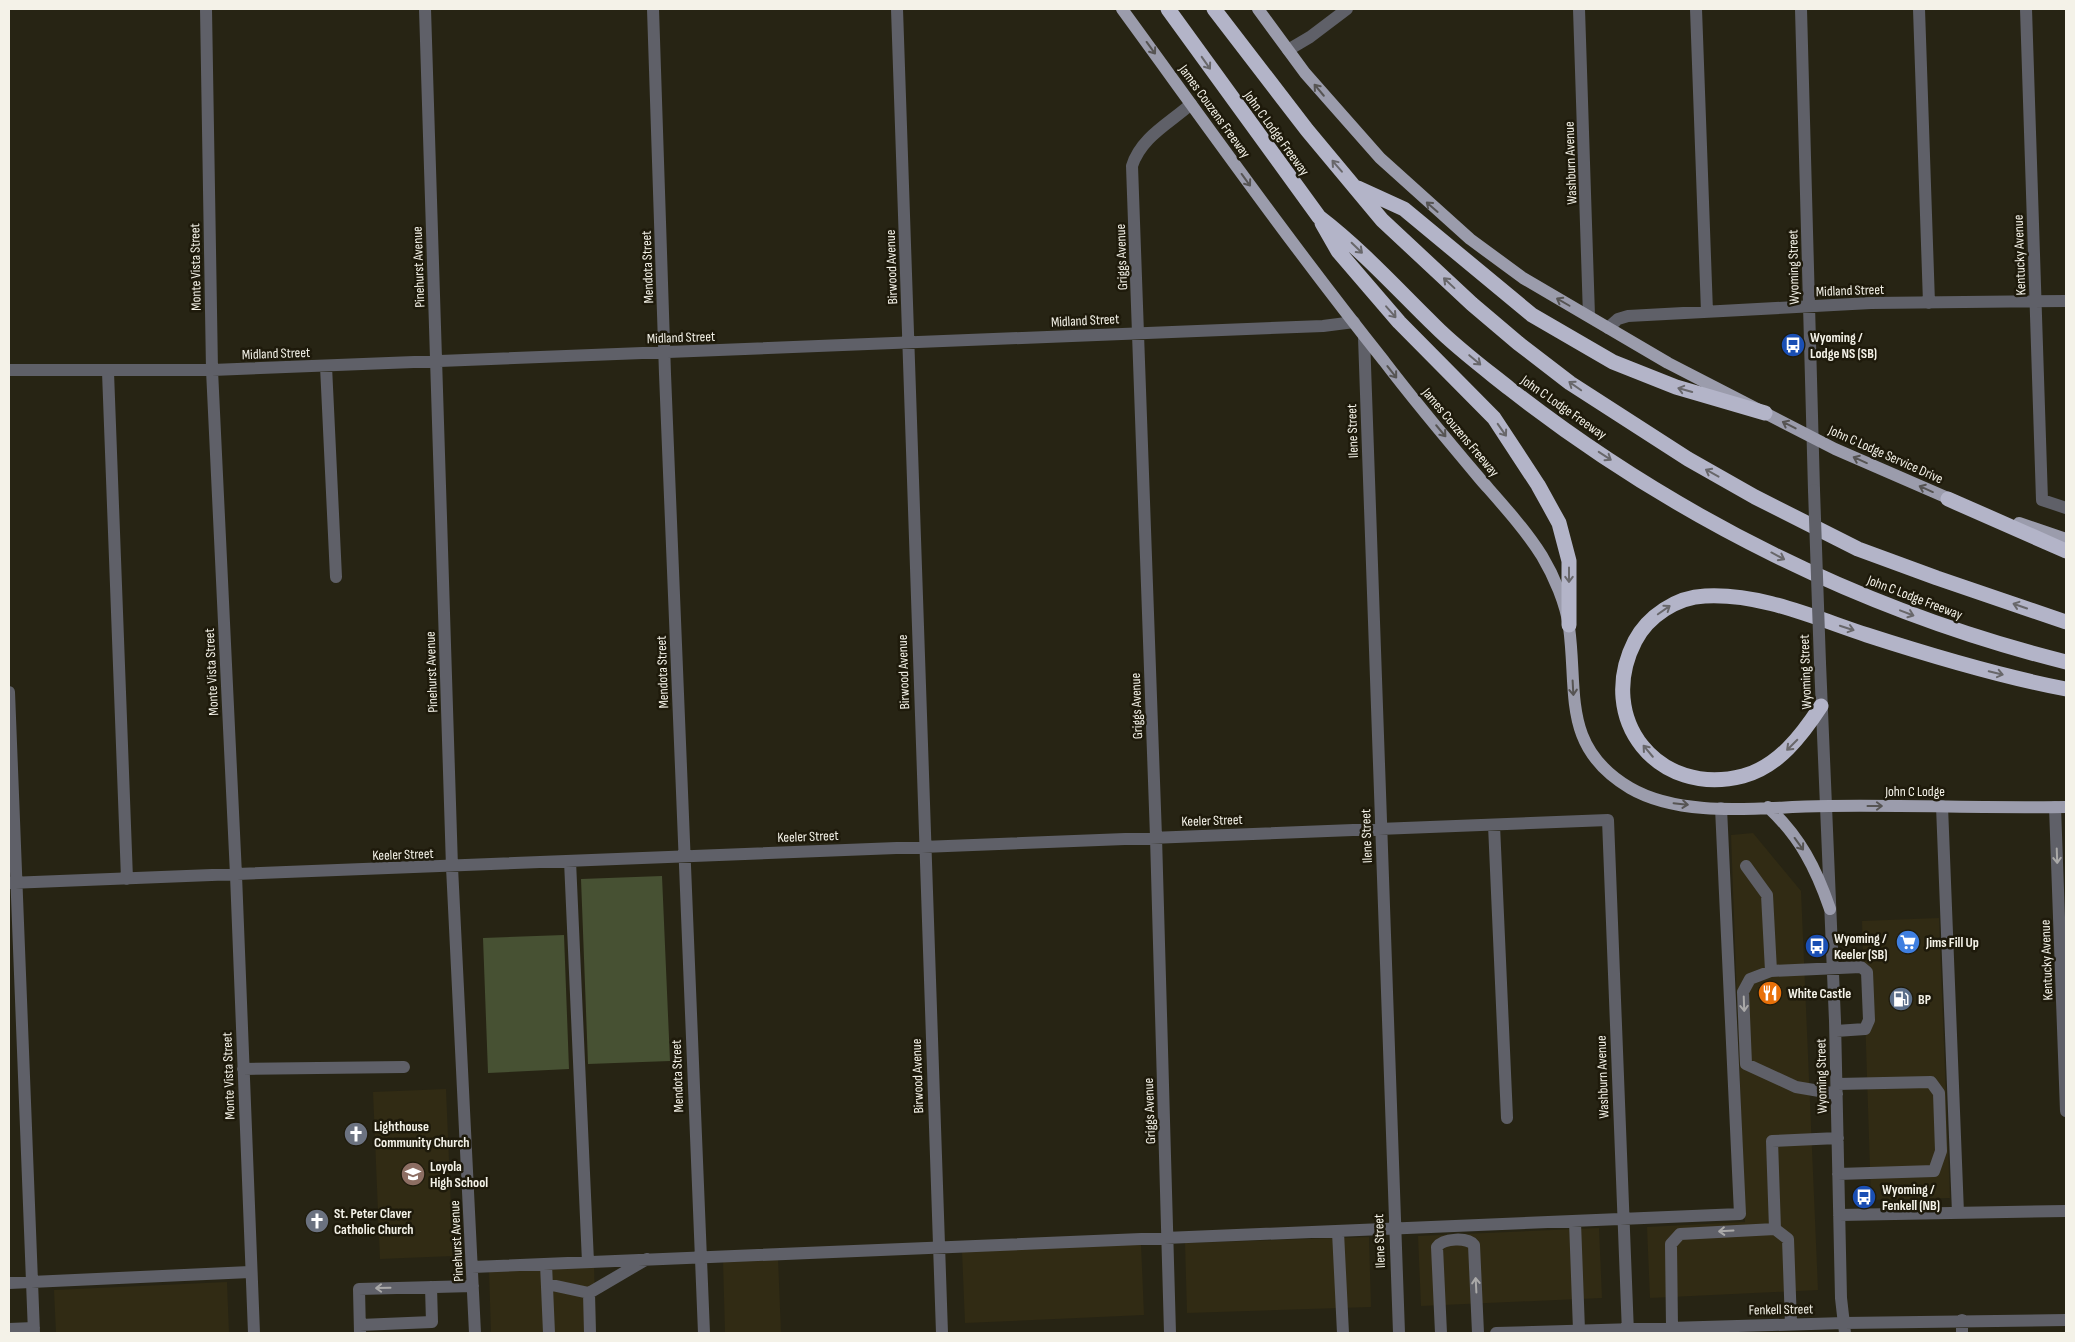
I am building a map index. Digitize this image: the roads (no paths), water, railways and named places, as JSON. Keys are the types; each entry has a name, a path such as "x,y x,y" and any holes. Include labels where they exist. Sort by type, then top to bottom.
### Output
{"highway":[{"name":"John C Lodge Freeway","path":"1168,9 1319,217 1353,243 1437,328 1510,389 1572,435 1687,507 1802,568 1862,595 1944,627 2066,662"},
{"name":"John C Lodge Freeway","path":"1214,9 1306,130 1382,220 1472,304 1518,343 1618,416 1755,497 1858,549 2066,622"},
{"path":"1355,186 1404,209 1532,315 1613,362 1676,387 1765,413"},
{"path":"1319,217 1338,251 1399,322 1494,418 1538,485 1559,523 1569,560 1569,625"},
{"path":"1948,499 2066,551"},
{"path":"1821,706 1793,744 1763,767 1744,776 1703,779 1679,774 1661,765 1647,751 1625,716 1621,692 1625,670 1635,641 1646,625 1665,608 1685,600 1703,596 1731,596 1767,602 1948,661 2066,689"}],"main road":[{"name":"James Couzens Freeway","path":"1122,9 1364,337 1514,519 1542,556 1556,585 1569,625 1574,706 1577,720 1584,738 1601,763 1628,786 1660,801 1721,808 1766,807"},
{"path":"1258,9 1337,111 1380,158 1414,192 1470,239 1523,278 1668,363 1813,437"},
{"name":"John C Lodge Service Drive","path":"1813,437 1835,449 1948,499 2066,539"},
{"path":"1766,807 1784,822 1814,864 1830,909"},
{"name":"John C Lodge","path":"1766,807 2061,807"}],"street":[{"name":"Monte Vista Street","path":"206,9 212,370 236,875 250,1272 254,1333"},
{"name":"Pinehurst Avenue","path":"425,9 452,867 475,1333"},
{"name":"Mendota Street","path":"653,9 664,353 699,1256 704,1333"},
{"name":"Birwood Avenue","path":"897,9 942,1333"},
{"path":"1288,50 1310,37 1347,9"},
{"name":"Washburn Avenue","path":"1579,9 1589,316"},
{"path":"1696,9 1707,312"},
{"name":"Wyoming Street","path":"1801,9 1821,706 1836,1031 1839,1215 1844,1328"},
{"path":"1919,9 1929,303"},
{"name":"Kentucky Avenue","path":"2026,9 2042,500 2066,508"},
{"name":"Griggs Avenue","path":"1170,1333 1156,837 1132,166 1136,153 1144,142 1191,104"},
{"name":"Midland Street","path":"1608,328 1618,320 1628,316 1809,306 2066,301"},
{"name":"Midland Street","path":"9,370 108,372 326,366 1323,326 1354,322"},
{"name":"Ilene Street","path":"1364,337 1398,1333"},
{"path":"326,366 336,577"},
{"path":"108,372 127,879"},
{"path":"9,692 13,883 34,1331 9,1329"},
{"path":"1942,806 1958,1213"},
{"name":"Kentucky Avenue","path":"2061,807 2066,1111"},
{"path":"472,1267 649,1258 1394,1230 1740,1214 1721,808"},
{"name":"Washburn Avenue","path":"1608,820 1622,1220 1628,1331"},
{"name":"Keeler Street","path":"13,883 1608,820"},
{"path":"1494,825 1507,1118"},
{"path":"570,861 588,1262"},
{"path":"1746,866 1767,895 1771,971"},
{"path":"1836,1031 1865,1029 1869,1020 1867,972 1861,967 1833,970 1771,971 1750,979 1744,992 1746,1064 1796,1087 1837,1089 1930,1082 1939,1093 1941,1152 1934,1171 1838,1174"},
{"path":"243,1069 404,1067"},
{"path":"1775,1229 1772,1141 1838,1138"},
{"path":"1839,1215 2066,1211"},
{"path":"1575,1222 1579,1330"},
{"path":"1677,1329 1670,1244 1680,1234 1775,1229 1788,1239 1796,1327"},
{"path":"1338,1232 1343,1333"},
{"path":"1441,1333 1437,1247 1444,1241 1468,1240 1474,1245 1478,1333"},
{"path":"547,1284 589,1293 649,1258"},
{"path":"546,1264 549,1333"},
{"path":"9,1283 250,1272"},
{"path":"431,1287 432,1322 360,1329 359,1289 431,1287 473,1286"},
{"path":"589,1293 590,1333"},
{"path":"1962,1320 1962,1333"},
{"name":"Fenkell Street","path":"1496,1333 1796,1327 1905,1328 1962,1320 2066,1320"}],"place":[{"name":"Wyoming / Lodge NS (SB)","path":"1793,345"},
{"name":"Jims Fill Up","path":"1908,942"},
{"name":"Wyoming / Keeler (SB)","path":"1817,946"},
{"name":"White Castle","path":"1770,993"},
{"name":"BP","path":"1901,999"},
{"name":"Lighthouse Community Church","path":"356,1134"},
{"name":"Loyola High School","path":"413,1174"},
{"name":"Wyoming / Fenkell (NB)","path":"1864,1197"},
{"name":"St. Peter Claver Catholic Church","path":"317,1221"}]}
